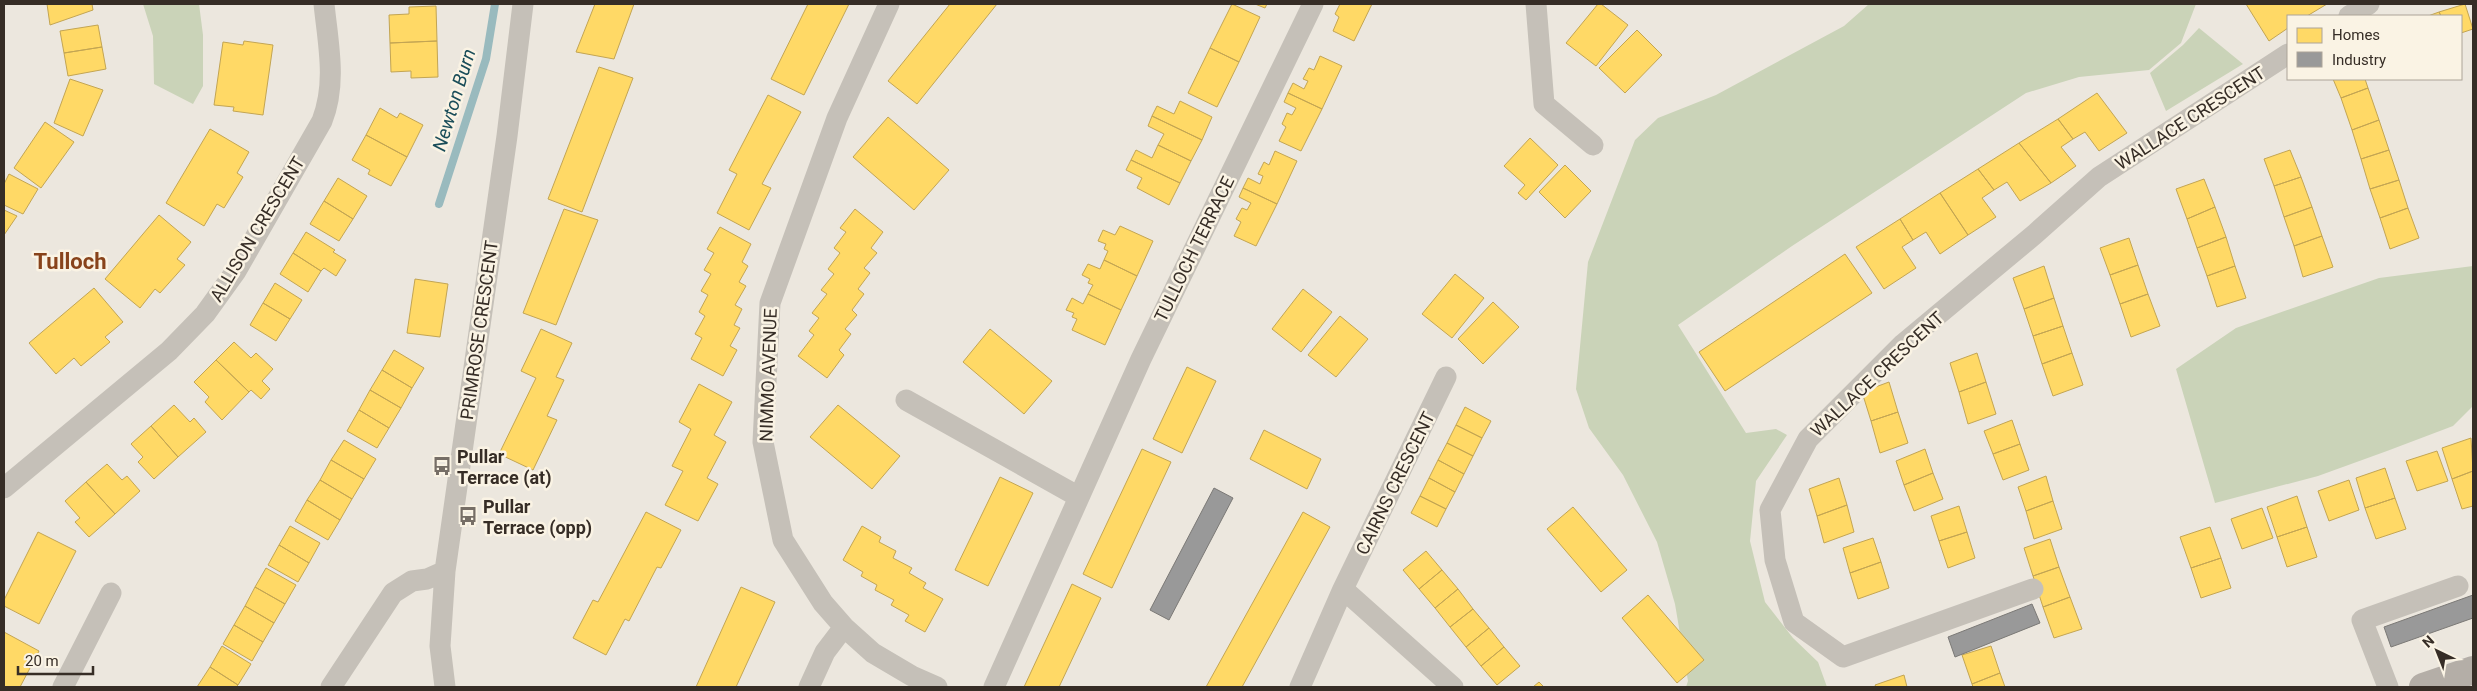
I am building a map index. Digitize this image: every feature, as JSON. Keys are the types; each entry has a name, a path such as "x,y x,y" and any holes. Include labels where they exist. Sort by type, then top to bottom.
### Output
{"main road":[{"path":"2423,687 2473,670"}],"street":[{"name":"ALLISON CRESCENT","path":"4,488 169,351 205,314 236,271 322,121 330,101 331,69 324,4"},
{"name":"PRIMROSE CRESCENT","path":"445,687 440,646 445,570 507,136 523,4"},
{"name":"NIMMO AVENUE","path":"889,4 837,118 770,303 763,442 783,540 823,603 844,627 873,653 912,676 937,687"},
{"name":"TULLOCH TERRACE","path":"994,687 1141,360 1313,4"},
{"path":"1536,4 1544,104 1593,145"},
{"path":"2351,15 2369,4"},
{"name":"WALLACE CRESCENT","path":"2033,589 1843,657 1794,622 1775,560 1770,510 1808,439 1904,344 2035,234 2099,177 2287,55"},
{"name":"CAIRNS CRESCENT","path":"1300,687 1343,589 1446,377"},
{"path":"906,400 1079,497"},
{"path":"331,687 393,593 412,581 427,579 445,570"},
{"path":"2388,687 2362,620 2458,586"},
{"path":"1343,589 1453,687"},
{"path":"63,687 111,593"},
{"path":"809,687 825,652 844,627"}],"green space":[{"path":"143,4 199,4 203,35 203,86 193,104 154,84 153,36"},
{"path":"1869,4 2196,4 2181,43 2149,70 2079,77 2026,93 1792,246 1678,325 1746,433 1776,429 1787,435 1756,481 1750,541 1765,602 1793,638 1818,662 1827,687 1686,687 1688,681 1675,604 1657,542 1623,475 1589,428 1576,389 1588,262 1635,140 1658,118 1716,95 1844,26"},
{"path":"2199,28 2243,64 2166,111 2150,73 2183,45"},
{"path":"2473,266 2473,406 2453,426 2318,476 2215,503 2176,369 2236,328 2379,278"}],"building: Homes":[{"path":"47,4 92,4 93,10 50,25"},
{"path":"595,4 634,4 614,59 576,52"},
{"path":"808,4 849,4 804,95 771,79"},
{"path":"950,4 997,4 917,104 888,81"},
{"path":"1232,4 1260,17 1239,62 1210,48"},
{"path":"1255,4 1267,4 1265,8"},
{"path":"1340,4 1372,4 1354,41 1333,31 1339,17 1335,14"},
{"path":"1598,4 1601,4 1628,25 1596,66 1566,43"},
{"path":"2246,4 2327,4 2309,15 2287,15 2287,29 2269,41"},
{"path":"2465,4 2473,29 2462,33 2462,15 2440,15 2439,12"},
{"path":"436,6 437,41 390,43 389,15 409,14 409,7"},
{"path":"98,25 102,47 64,53 60,31"},
{"path":"1637,30 1662,55 1625,93 1599,68"},
{"path":"244,41 273,45 263,115 233,111 234,107 214,105 223,42 243,45"},
{"path":"437,41 438,77 411,78 411,71 391,72 390,43"},
{"path":"102,47 106,69 68,76 64,53"},
{"path":"1210,48 1239,62 1217,107 1188,93"},
{"path":"1320,56 1342,66 1322,109 1288,93 1293,83 1304,89 1308,81 1303,79 1309,68 1314,70"},
{"path":"599,67 633,78 582,212 548,199"},
{"path":"70,79 103,90 83,136 54,123"},
{"path":"2333,80 2365,80 2368,88 2341,98"},
{"path":"2368,88 2379,120 2352,130 2341,98"},
{"path":"1288,93 1322,109 1301,151 1279,141 1286,127 1282,124 1287,113 1292,115 1296,108 1284,102"},
{"path":"2097,93 2127,133 2099,151 2085,132 2073,139 2058,119"},
{"path":"768,95 801,112 762,184 771,188 749,230 717,213 737,174 729,170"},
{"path":"1180,101 1212,117 1202,140 1152,116 1157,106 1174,114"},
{"path":"380,108 397,118 400,113 423,125 407,157 366,135"},
{"path":"1152,116 1202,140 1191,161 1158,145 1164,134 1148,126"},
{"path":"888,117 949,170 914,210 853,157"},
{"path":"2058,119 2073,139 2061,147 2076,166 2051,183 2019,143"},
{"path":"2379,120 2389,150 2361,159 2352,130"},
{"path":"45,122 74,142 41,188 14,168"},
{"path":"210,129 249,152 237,173 243,177 224,208 217,204 204,226 166,203"},
{"path":"366,135 407,157 391,186 368,174 370,170 352,160"},
{"path":"1530,138 1558,165 1526,200 1518,193 1525,185 1504,166"},
{"path":"2019,143 2051,183 2020,201 2007,182 1994,190 1978,169"},
{"path":"1158,145 1191,161 1180,183 1131,160 1136,150 1152,158"},
{"path":"2290,150 2301,177 2274,186 2264,159"},
{"path":"2389,150 2399,180 2370,189 2361,159"},
{"path":"1275,151 1297,161 1277,204 1243,188 1248,178 1260,184 1263,176 1258,174 1264,162 1269,165"},
{"path":"1131,160 1180,183 1169,205 1137,188 1142,178 1126,170"},
{"path":"1565,165 1591,191 1565,218 1539,192"},
{"path":"1978,169 1994,190 1982,198 1996,217 1968,235 1940,193"},
{"path":"9,174 38,189 23,214 4,205 4,184"},
{"path":"2301,177 2312,207 2284,217 2274,186"},
{"path":"338,178 367,196 353,219 324,201"},
{"path":"2204,179 2215,207 2187,219 2176,189"},
{"path":"2399,180 2408,208 2380,218 2370,189"},
{"path":"1243,188 1277,204 1256,246 1234,236 1241,222 1236,219 1242,208 1247,210 1251,203 1239,197"},
{"path":"1940,193 1968,235 1940,254 1926,232 1913,240 1900,219"},
{"path":"324,201 353,219 339,241 310,224"},
{"path":"2215,207 2226,237 2197,248 2187,219"},
{"path":"2312,207 2322,236 2294,246 2284,217"},
{"path":"2408,208 2419,238 2390,249 2380,218"},
{"path":"564,209 598,220 556,325 523,313"},
{"path":"855,209 883,232 871,248 877,253 864,268 870,273 858,289 864,294 852,310 857,315 845,329 851,334 839,350 844,355 827,378 798,356 814,335 809,331 819,318 812,313 827,294 821,290 834,274 828,269 840,253 834,248 846,232 840,228"},
{"path":"4,210 17,216 4,235"},
{"path":"159,215 191,242 177,259 185,265 160,293 155,289 140,308 105,279"},
{"path":"1900,219 1913,240 1902,247 1916,268 1884,289 1856,247"},
{"path":"1120,226 1153,241 1137,276 1104,260 1108,251 1104,249 1106,244 1098,241 1103,230 1115,235"},
{"path":"720,227 751,244 742,262 748,266 739,282 746,286 735,305 742,309 734,325 740,328 730,346 737,350 723,376 691,359 702,338 695,334 705,316 699,312 708,295 701,291 711,274 704,270 714,253 707,249"},
{"path":"306,232 335,250 333,252 346,260 336,276 324,268 321,271 293,253"},
{"path":"2322,236 2333,267 2303,277 2294,246"},
{"path":"2226,237 2235,266 2207,276 2197,248"},
{"path":"2129,238 2138,265 2110,275 2100,248"},
{"path":"293,253 321,271 308,292 280,274"},
{"path":"1845,254 1872,293 1725,391 1699,352"},
{"path":"1104,260 1137,276 1121,310 1088,294 1093,285 1088,283 1090,279 1082,275 1088,264 1100,269"},
{"path":"2138,265 2148,294 2120,304 2110,275"},
{"path":"2044,266 2054,298 2024,309 2013,278"},
{"path":"2235,266 2246,298 2217,307 2207,276"},
{"path":"1455,274 1484,298 1452,338 1422,314"},
{"path":"415,279 448,284 440,337 407,333"},
{"path":"275,283 302,300 290,319 263,303"},
{"path":"94,288 123,322 105,337 110,342 81,366 74,358 56,374 29,343"},
{"path":"1303,289 1332,312 1301,352 1272,329"},
{"path":"1088,294 1121,310 1105,345 1072,330 1077,319 1072,317 1074,313 1066,310 1072,298 1083,304"},
{"path":"2148,294 2160,326 2131,337 2120,304"},
{"path":"2054,298 2063,326 2033,336 2024,309"},
{"path":"1493,302 1519,327 1483,364 1458,339"},
{"path":"263,303 290,319 276,341 250,325"},
{"path":"1340,316 1368,339 1336,377 1308,355"},
{"path":"2063,326 2072,353 2042,364 2033,336"},
{"path":"541,329 572,343 556,377 564,380 547,416 557,420 533,470 499,454 536,378 521,371"},
{"path":"990,329 1052,381 1024,414 963,362"},
{"path":"234,342 251,358 256,353 273,369 262,381 270,389 261,399 251,390 249,392 216,360"},
{"path":"394,350 424,368 412,388 382,370"},
{"path":"1977,353 1986,382 1959,392 1950,363"},
{"path":"2072,353 2083,385 2053,396 2042,364"},
{"path":"216,360 249,392 222,420 205,402 209,397 194,382"},
{"path":"1187,367 1216,381 1182,453 1153,439"},
{"path":"382,370 412,388 401,408 370,390"},
{"path":"1889,382 1898,412 1871,421 1862,392"},
{"path":"1986,382 1996,414 1968,424 1959,392"},
{"path":"699,384 732,402 714,435 726,442 707,478 718,484 698,521 665,505 683,471 672,466 691,429 679,422"},
{"path":"370,390 401,408 389,428 359,410"},
{"path":"174,405 190,422 194,418 206,432 178,457 151,426"},
{"path":"838,405 900,456 872,489 810,437"},
{"path":"1465,407 1491,421 1482,438 1456,425"},
{"path":"359,410 389,428 377,448 347,431"},
{"path":"1898,412 1908,443 1880,453 1871,421"},
{"path":"2012,420 2020,444 1993,454 1984,431"},
{"path":"1456,425 1482,438 1473,456 1447,443"},
{"path":"151,426 178,457 154,479 138,462 143,457 131,444"},
{"path":"1264,430 1321,459 1307,489 1250,459"},
{"path":"2471,438 2473,471 2452,479 2442,448"},
{"path":"344,440 376,459 364,479 331,460"},
{"path":"1447,443 1473,456 1464,474 1438,460"},
{"path":"2020,444 2029,470 2003,480 1993,454"},
{"path":"1142,449 1171,462 1112,588 1083,574"},
{"path":"1925,449 1933,473 1904,485 1896,461"},
{"path":"2437,451 2448,481 2417,491 2406,461"},
{"path":"331,460 364,479 352,499 320,480"},
{"path":"1438,460 1464,474 1455,492 1429,478"},
{"path":"107,464 122,480 127,476 140,491 115,514 86,482"},
{"path":"2385,468 2395,498 2365,508 2356,478"},
{"path":"2473,471 2473,506 2462,509 2452,479"},
{"path":"1933,473 1943,499 1914,511 1904,485"},
{"path":"2046,476 2053,501 2026,511 2018,487"},
{"path":"1000,477 1033,493 988,586 955,570"},
{"path":"1429,478 1455,492 1446,509 1420,496"},
{"path":"1839,478 1847,505 1817,516 1809,489"},
{"path":"320,480 352,499 340,520 307,500"},
{"path":"2349,480 2359,510 2329,521 2318,491"},
{"path":"86,482 115,514 89,537 75,522 80,518 65,501"},
{"path":"1420,496 1446,509 1437,527 1411,513"},
{"path":"2297,496 2307,527 2277,537 2267,507"},
{"path":"2395,498 2406,529 2376,539 2365,508"},
{"path":"307,500 340,520 328,540 295,521"},
{"path":"2053,501 2062,529 2034,539 2026,511"},
{"path":"1847,505 1854,532 1824,543 1817,516"},
{"path":"1959,506 1967,532 1939,541 1931,516"},
{"path":"1573,507 1627,570 1601,592 1547,529"},
{"path":"2262,508 2273,538 2242,549 2231,519"},
{"path":"646,512 681,530 661,568 657,567 629,621 625,619 606,655 573,638 593,600 598,602"},
{"path":"1303,512 1330,527 1242,687 1206,687"},
{"path":"290,526 320,543 309,563 279,545"},
{"path":"862,526 881,537 879,542 896,551 893,558 912,568 909,573 926,583 923,588 943,599 925,632 905,621 909,615 891,605 894,600 875,590 877,585 861,576 863,572 843,560"},
{"path":"2210,527 2221,558 2191,568 2180,537"},
{"path":"2307,527 2317,557 2287,567 2277,537"},
{"path":"38,532 76,551 39,624 4,606 4,600"},
{"path":"1967,532 1975,558 1948,568 1939,541"},
{"path":"1873,538 1881,562 1850,573 1843,548"},
{"path":"2050,539 2059,567 2033,576 2024,548"},
{"path":"279,545 309,563 298,582 268,565"},
{"path":"1426,551 1442,570 1419,589 1403,570"},
{"path":"2221,558 2231,588 2201,598 2191,568"},
{"path":"1881,562 1889,588 1858,599 1850,573"},
{"path":"2059,567 2070,597 2043,607 2033,576"},
{"path":"266,568 296,585 285,604 255,587"},
{"path":"1442,570 1458,589 1435,608 1419,589"},
{"path":"1072,584 1101,598 1059,687 1024,687"},
{"path":"255,587 285,604 274,623 245,606"},
{"path":"741,587 775,602 736,687 696,687"},
{"path":"1458,589 1473,609 1450,627 1435,608"},
{"path":"1648,595 1704,660 1677,683 1622,618"},
{"path":"2070,597 2082,629 2054,638 2043,607"},
{"path":"245,606 274,623 263,642 234,625"},
{"path":"1473,609 1489,628 1466,647 1450,627"},
{"path":"234,625 263,642 252,661 223,644"},
{"path":"1489,628 1504,647 1481,666 1466,647"},
{"path":"4,632 39,651 20,687 4,687"},
{"path":"222,646 251,664 238,685 210,667"},
{"path":"1991,646 2000,673 1972,684 1962,655"},
{"path":"1504,647 1520,666 1497,685 1481,666"},
{"path":"210,667 238,685 236,687 197,687"},
{"path":"2000,673 2005,687 1973,687 1972,684"},
{"path":"1904,675 1907,687 1876,687 1875,685"},
{"path":"1539,682 1544,687 1533,687"}],"building: Industry":[{"path":"1214,488 1233,498 1169,620 1150,610"},
{"path":"2473,595 2473,618 2391,647 2384,627"},
{"path":"2032,604 2040,623 1955,657 1948,637"}],"waterway":[{"name":"Newton Burn","path":"439,204 486,59 495,4"}],"place":[{"name":"Pullar Terrace (at)","path":"442,466"},
{"name":"Pullar Terrace (opp)","path":"468,516"}],"district":[{"name":"Tulloch","path":"70,261"}]}
